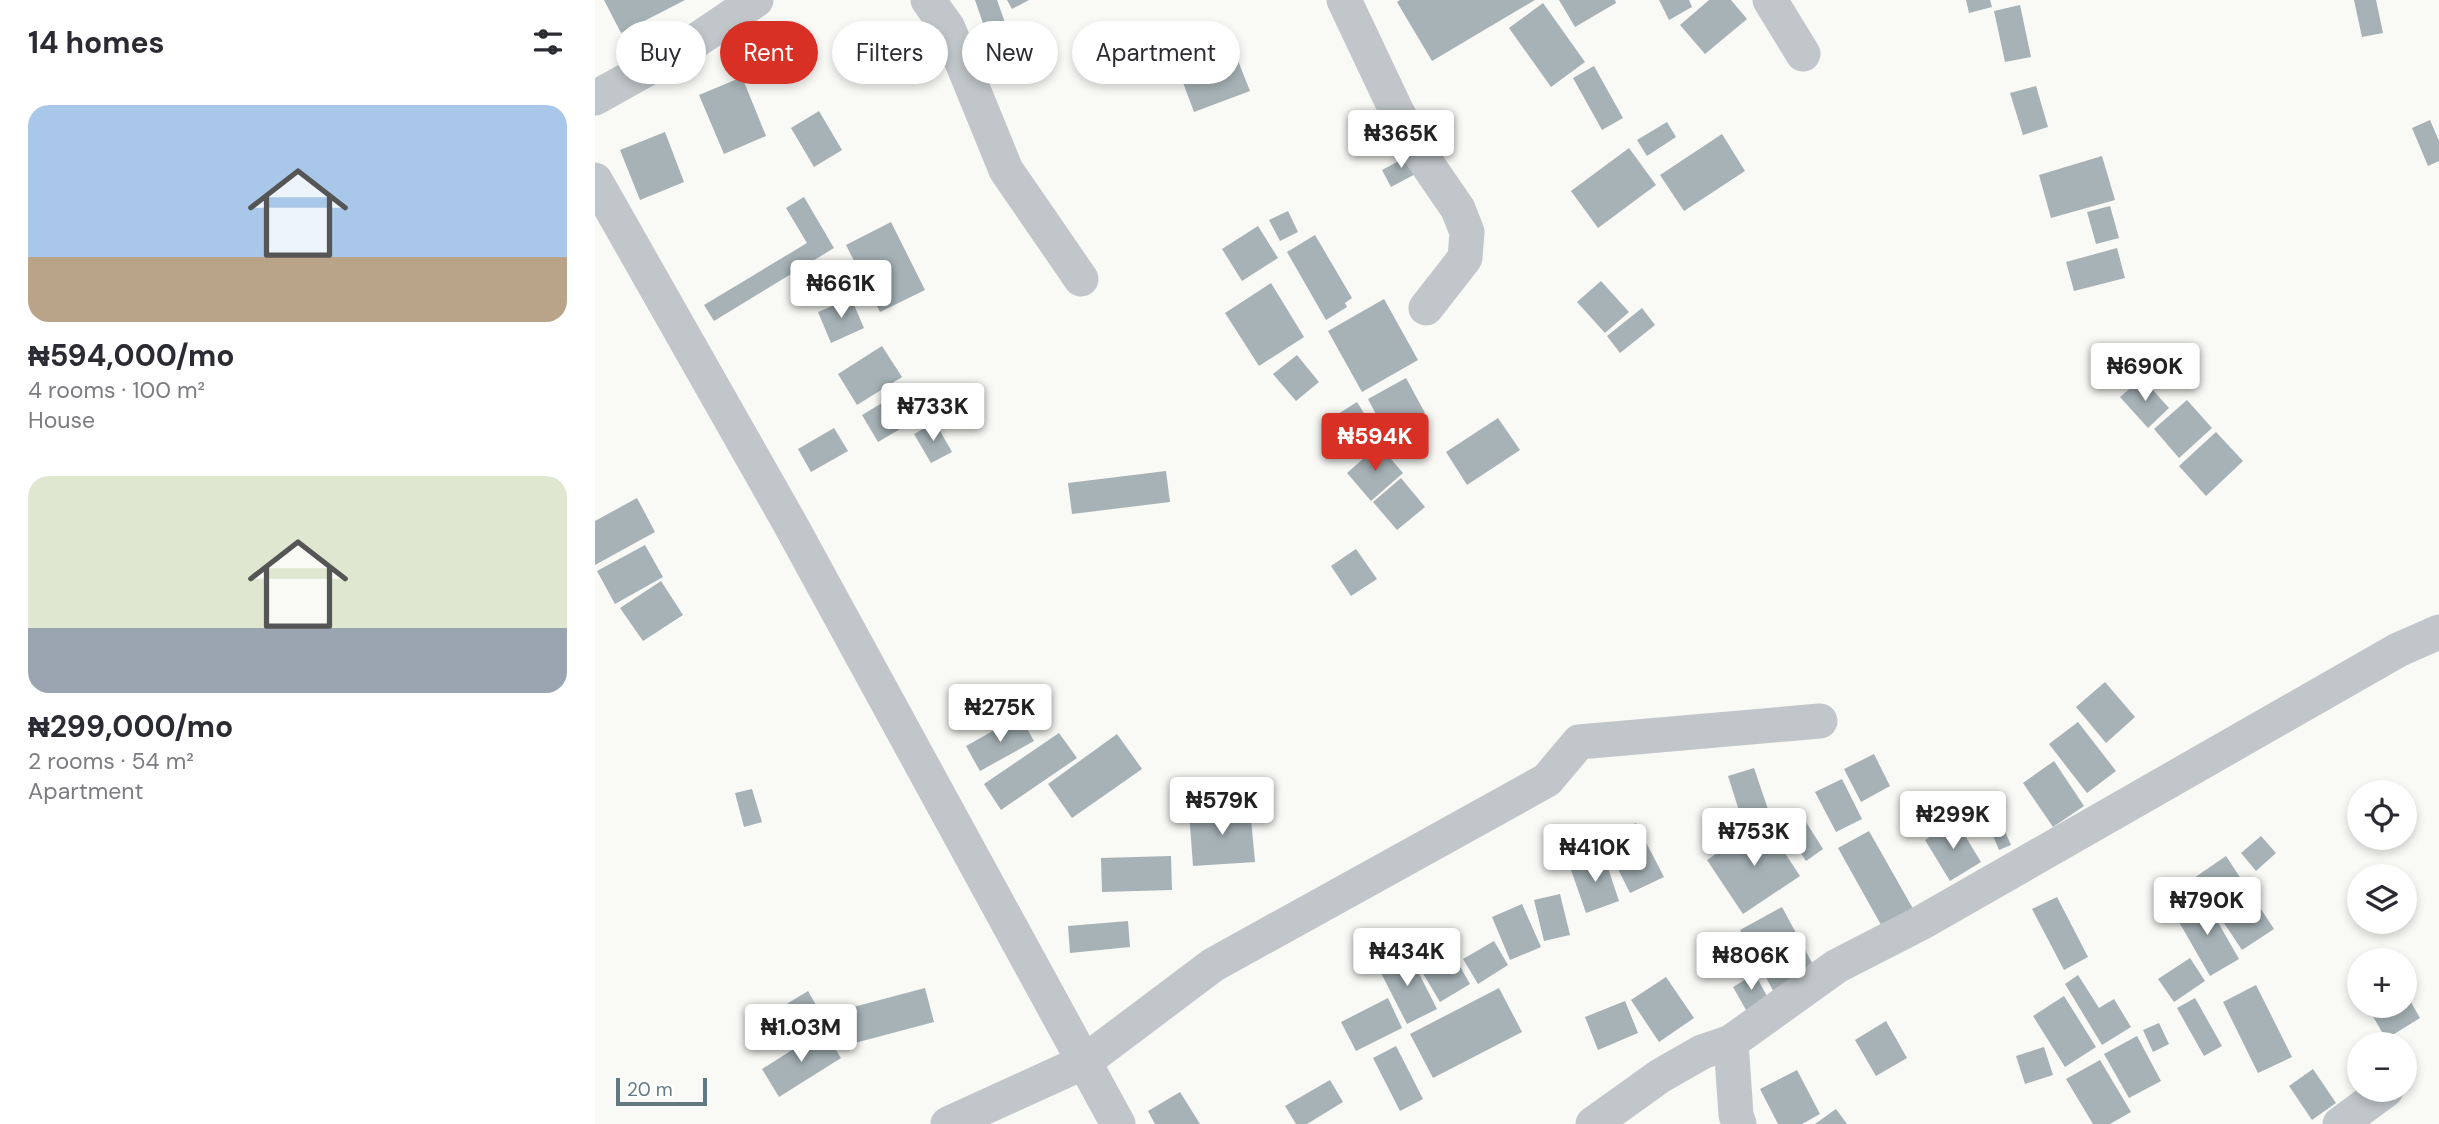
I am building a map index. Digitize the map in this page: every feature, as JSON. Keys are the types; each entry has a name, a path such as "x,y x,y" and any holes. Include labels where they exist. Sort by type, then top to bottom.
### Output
{"street":[{"path":"595,98 688,46 756,0"},
{"path":"928,0 948,28 1006,170 1081,279"},
{"path":"1344,0 1396,110 1421,155 1458,209 1467,232 1465,258 1426,308"},
{"path":"1770,0 1803,54"},
{"path":"595,180 788,520 1118,1124"},
{"path":"1593,1124 1660,1076 1702,1052 1731,1042 1837,966 1919,923 2398,650 2439,632"},
{"path":"949,1124 1084,1062 1213,965 1546,780 1579,742 1820,721"},
{"path":"1731,1042 1736,1115 1739,1124"},
{"path":"2340,1124 2370,1102"}],"building":[{"path":"604,0 685,0 644,21 616,21 616,23"},
{"path":"975,0 997,0 1004,21 982,21"},
{"path":"1007,0 1029,0 1012,9"},
{"path":"1535,0 1432,61 1397,2"},
{"path":"1559,0 1615,0 1616,3 1575,27"},
{"path":"1659,0 1689,0 1692,7 1669,20"},
{"path":"1709,0 1731,0 1747,19 1705,54 1680,25"},
{"path":"1966,0 1990,0 1992,7 1969,13"},
{"path":"2354,0 2376,0 2383,33 2362,37"},
{"path":"1543,3 1585,62 1551,87 1509,28"},
{"path":"2020,5 2031,57 2005,62 1994,11"},
{"path":"1240,66 1250,91 1194,112 1184,84 1240,84"},
{"path":"1594,66 1623,118 1602,130 1573,78"},
{"path":"725,84 745,84 766,136 724,154 699,95"},
{"path":"2036,86 2048,127 2023,135 2010,93"},
{"path":"819,111 842,150 814,167 791,128"},
{"path":"2430,120 2439,141 2439,161 2428,166 2412,128"},
{"path":"1667,122 1676,137 1647,156 1637,140"},
{"path":"665,132 684,182 640,200 620,150"},
{"path":"1722,134 1745,171 1684,211 1660,175"},
{"path":"1629,148 1656,185 1598,228 1571,191"},
{"path":"1412,154 1421,171 1391,187 1382,170"},
{"path":"2102,156 2115,200 2051,218 2039,175"},
{"path":"804,197 834,248 714,321 704,305 807,243 786,208"},
{"path":"2110,206 2119,238 2096,244 2087,212"},
{"path":"1288,211 1298,232 1280,241 1269,220"},
{"path":"891,222 925,290 880,312 846,245"},
{"path":"1258,226 1278,258 1242,281 1222,249"},
{"path":"1315,235 1352,298 1345,303 1347,307 1326,320 1287,252"},
{"path":"2117,248 2125,278 2074,291 2066,262"},
{"path":"1601,281 1629,312 1605,333 1577,302"},
{"path":"1271,283 1304,337 1259,366 1225,313"},
{"path":"851,298 864,328 831,343 818,312"},
{"path":"1384,299 1418,360 1362,392 1328,331"},
{"path":"1642,308 1655,325 1620,353 1607,336"},
{"path":"882,346 902,377 857,405 838,374"},
{"path":"1297,355 1319,382 1296,401 1273,374"},
{"path":"1406,378 1425,413 1387,435 1368,399"},
{"path":"2142,378 2169,408 2148,428 2120,397"},
{"path":"907,388 924,415 878,442 862,415"},
{"path":"2187,400 2212,428 2179,458 2154,429"},
{"path":"1357,402 1377,434 1347,454 1327,421"},
{"path":"1498,418 1520,450 1467,485 1446,452"},
{"path":"935,422 952,452 931,463 914,434"},
{"path":"834,428 848,451 811,472 798,449"},
{"path":"2216,432 2243,461 2206,496 2179,466"},
{"path":"1379,445 1403,473 1371,501 1347,473"},
{"path":"1166,471 1170,502 1072,514 1068,483"},
{"path":"1401,478 1425,507 1397,530 1373,502"},
{"path":"637,498 655,532 595,565 595,521"},
{"path":"645,545 663,577 615,604 597,571"},
{"path":"1356,549 1377,579 1351,596 1331,566"},
{"path":"661,581 683,615 643,641 620,608"},
{"path":"2105,682 2135,717 2106,743 2076,707"},
{"path":"1020,716 1034,741 980,771 966,746"},
{"path":"2078,722 2116,771 2087,793 2049,744"},
{"path":"1059,733 1077,758 1001,810 984,784"},
{"path":"1117,734 1142,769 1072,818 1048,784"},
{"path":"1874,754 1890,786 1861,802 1844,769"},
{"path":"2054,761 2084,806 2053,827 2023,783"},
{"path":"1754,768 1769,812 1742,820 1728,776"},
{"path":"1842,779 1862,819 1836,832 1815,792"},
{"path":"752,789 762,822 744,827 735,793"},
{"path":"1250,808 1255,862 1193,866 1189,812"},
{"path":"1995,809 2011,845 1999,850 1984,814"},
{"path":"1764,821 1800,876 1743,914 1707,860"},
{"path":"1956,821 1981,862 1950,881 1925,840"},
{"path":"1806,822 1823,849 1806,861 1788,833"},
{"path":"1636,823 1664,877 1630,893 1603,839"},
{"path":"1869,831 1916,914 1885,932 1838,848"},
{"path":"2261,836 2276,853 2256,871 2241,853"},
{"path":"1171,856 1172,890 1102,892 1101,858"},
{"path":"1604,856 1619,901 1586,913 1570,867"},
{"path":"2226,856 2274,929 2242,950 2194,878"},
{"path":"1560,894 1570,935 1544,941 1534,900"},
{"path":"2057,897 2088,957 2064,970 2032,909"},
{"path":"2204,898 2239,959 2210,976 2175,915"},
{"path":"1522,904 1541,947 1510,960 1492,917"},
{"path":"1782,907 1818,974 1776,996 1740,930"},
{"path":"1128,921 1130,947 1070,953 1068,926"},
{"path":"1494,941 1508,965 1478,984 1463,959"},
{"path":"1446,942 1470,984 1440,1002 1415,960"},
{"path":"1408,952 1437,1009 1407,1024 1378,967"},
{"path":"2190,958 2205,981 2174,1002 2158,979"},
{"path":"1755,974 1768,998 1746,1010 1733,987"},
{"path":"2078,975 2099,1008 2114,999 2131,1027 2102,1045 2065,984"},
{"path":"1666,977 1694,1018 1659,1042 1631,1000"},
{"path":"2256,985 2292,1057 2258,1073 2223,1002"},
{"path":"925,988 934,1022 851,1044 842,1010"},
{"path":"1499,988 1522,1032 1433,1078 1410,1034"},
{"path":"808,991 825,1021 792,1040 775,1011"},
{"path":"2064,996 2096,1047 2065,1067 2033,1016"},
{"path":"1388,998 1402,1028 1356,1051 1341,1022"},
{"path":"2195,998 2222,1046 2204,1056 2177,1008"},
{"path":"1625,1001 1638,1033 1598,1050 1585,1017"},
{"path":"2417,1013 2420,1018 2397,1032 2382,1032 2374,1018 2417,1018"},
{"path":"1886,1021 1907,1058 1876,1076 1855,1040"},
{"path":"2159,1023 2169,1044 2153,1052 2143,1030"},
{"path":"824,1030 841,1058 779,1097 762,1069"},
{"path":"2137,1036 2161,1081 2129,1098 2104,1054"},
{"path":"1396,1046 1423,1099 1400,1111 1373,1058"},
{"path":"2044,1047 2053,1075 2025,1084 2016,1056"},
{"path":"2100,1060 2131,1112 2110,1124 2093,1124 2066,1079"},
{"path":"2313,1069 2336,1103 2312,1120 2289,1086"},
{"path":"1797,1070 1820,1114 1802,1124 1778,1124 1760,1089"},
{"path":"1330,1080 1343,1102 1307,1124 1296,1124 1285,1106"},
{"path":"1180,1092 1200,1124 1155,1124 1148,1111"},
{"path":"1836,1109 1847,1124 1815,1124"}]}
